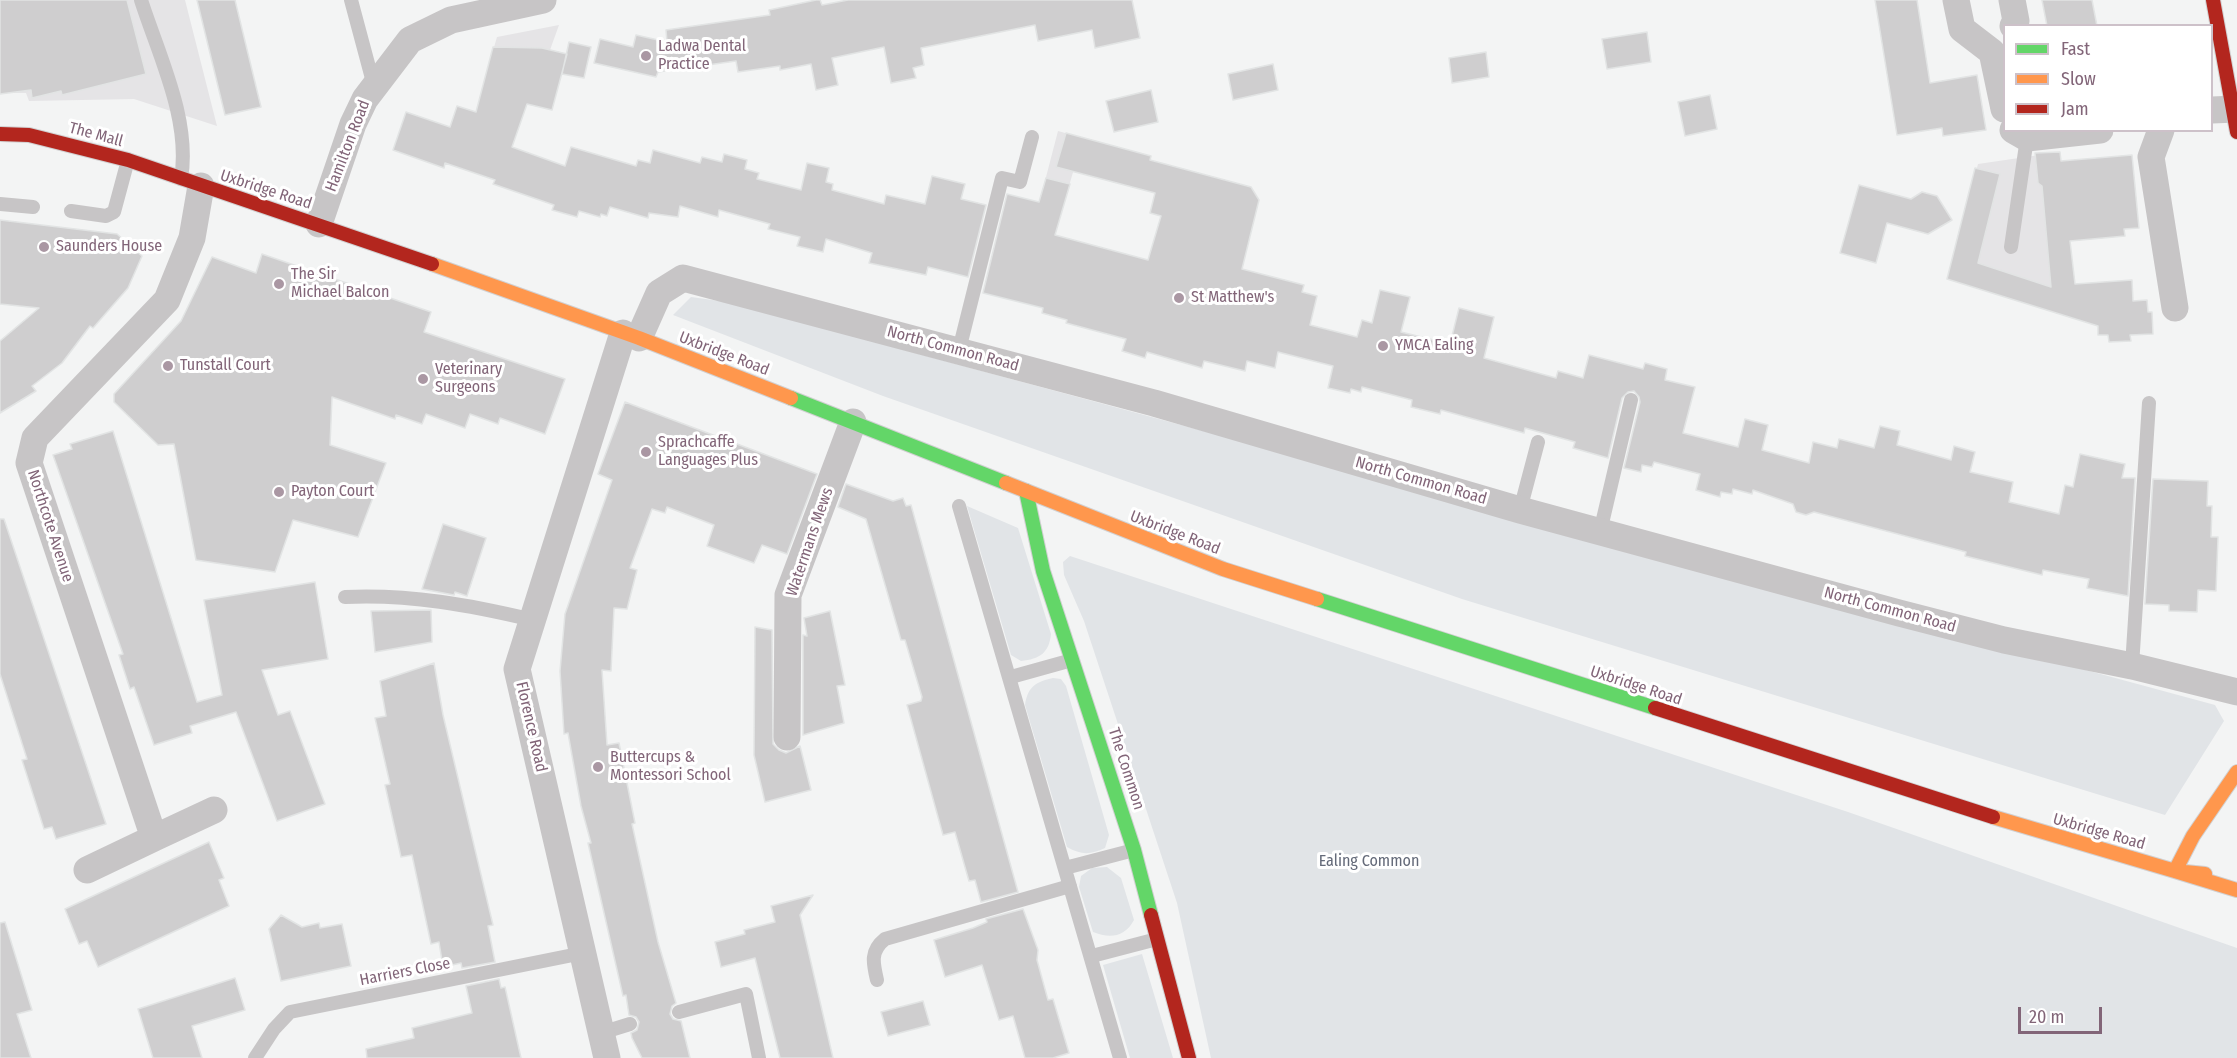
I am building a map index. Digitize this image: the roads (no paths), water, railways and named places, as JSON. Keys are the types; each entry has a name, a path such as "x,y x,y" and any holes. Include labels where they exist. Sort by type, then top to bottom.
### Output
{"main road":[{"path":"2213,0 2229,115"},
{"name":"The Mall","path":"0,134 29,135 128,160 191,182"},
{"name":"Uxbridge Road","path":"191,182 319,224 631,335 1223,569 2038,832 2175,871 2237,878"},
{"name":"The Common","path":"1026,491 1043,571 1134,850 1156,939 1190,1058"},
{"path":"2237,772 2193,836 2175,871 2237,890"},
{"name":"Uxbridge Road","path":"2175,871 2228,902"}],"street":[{"path":"1956,0 1962,29 1998,44 2003,98"},
{"path":"2012,0 2016,21 2014,24"},
{"name":"Hamilton Road","path":"319,224 353,124 374,86 410,40 452,20 532,1"},
{"path":"2020,134 2060,132"},
{"path":"2160,132 2151,157 2175,308"},
{"name":"Northcote Avenue","path":"154,838 29,464 35,438 167,300 192,238 191,182"},
{"name":"North Common Road","path":"631,335 659,293 683,278 1154,403 1520,510 2004,640 2132,666 2237,692"},
{"name":"Florence Road","path":"604,1045 518,669 631,335"},
{"name":"Watermans Mews","path":"787,737 789,595 853,422"},
{"path":"87,870 214,810"}],"lane":[{"path":"141,0 182,127 184,158 191,182"},
{"path":"351,0 374,86"},
{"path":"2011,247 2020,134"},
{"path":"959,350 1002,178 1020,182 1032,137"},
{"path":"71,211 106,216 114,212 128,160"},
{"path":"0,204 33,207"},
{"path":"1600,532 1631,400"},
{"path":"2132,666 2149,404"},
{"path":"1520,510 1538,442"},
{"path":"959,506 1011,676 1120,1058"},
{"path":"345,597 408,596 478,606 533,620"},
{"path":"1011,676 1073,659"},
{"path":"1065,868 1134,850"},
{"path":"877,980 873,954 877,945 885,939 1070,886"},
{"path":"1092,956 1156,939"},
{"name":"Harriers Close","path":"255,1058 274,1029 290,1012 583,953"},
{"path":"679,1012 746,994 759,1058"},
{"path":"604,1045 630,1024"}],"place":[{"name":"Ladwa Dental Practice","path":"646,56"},
{"name":"Saunders House","path":"44,247"},
{"name":"The Sir Michael Balcon","path":"279,284"},
{"name":"St Matthew's","path":"1179,298"},
{"name":"YMCA Ealing","path":"1383,346"},
{"name":"Tunstall Court","path":"168,366"},
{"name":"Veterinary Surgeons","path":"423,379"},
{"name":"Sprachcaffe Languages Plus","path":"646,452"},
{"name":"Payton Court","path":"279,492"},
{"name":"Buttercups & Montessori School","path":"598,767"}],"park label":[{"name":"Ealing Common","path":"1369,862"}]}
